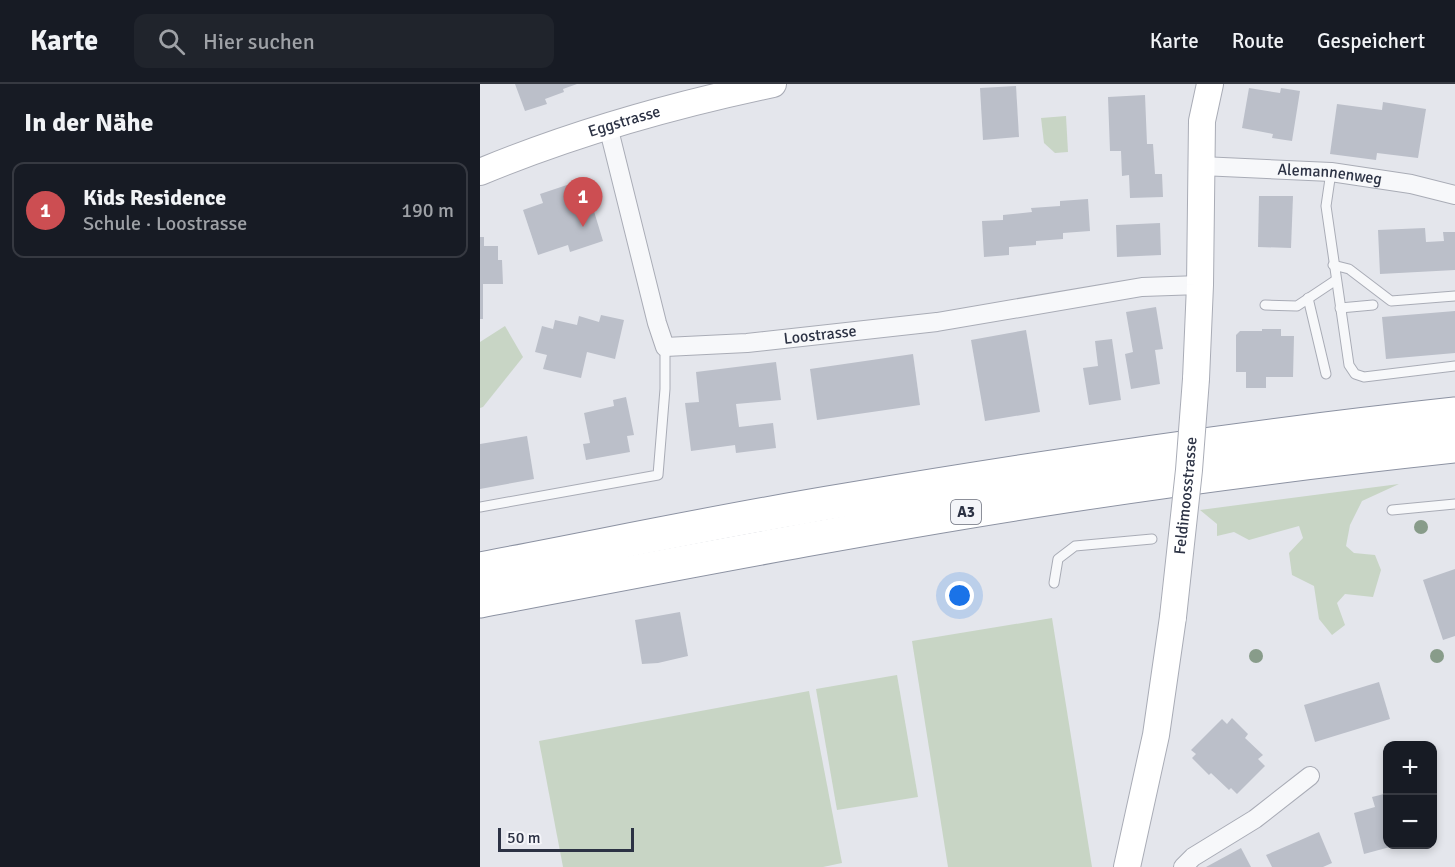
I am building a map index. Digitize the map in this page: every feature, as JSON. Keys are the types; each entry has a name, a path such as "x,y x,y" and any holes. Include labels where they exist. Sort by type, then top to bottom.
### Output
{"highway":[{"name":"A3","path":"480,569 843,500 1047,467 1455,414"},
{"name":"A3","path":"480,601 725,554 1054,498 1247,471 1455,446"}],"main road":[{"name":"Eggstrasse","path":"480,172 608,126 704,98 772,84"},
{"name":"Feldimoosstrasse","path":"1192,84 1202,121"},
{"name":"Feldimoosstrasse","path":"1127,867 1156,735 1173,618 1189,470 1200,285 1202,121 1210,84"}],"street":[{"path":"608,126 665,347"},
{"name":"Alemannenweg","path":"1201,166 1331,172 1411,184 1455,195"},
{"name":"Loostrasse","path":"665,347 747,343 937,322 1142,287 1200,285"},
{"path":"1183,867 1193,857 1255,819 1310,776"}],"lane":[{"path":"1331,172 1326,206 1349,365 1355,374 1364,377 1455,366"},
{"path":"1333,265 1349,269 1391,301 1455,296"},
{"path":"1265,305 1297,306 1336,280"},
{"path":"1308,298 1326,374"},
{"path":"1340,308 1373,305"},
{"path":"480,507 658,475 665,347"},
{"path":"1392,510 1455,504"},
{"path":"1053,583 1058,559 1075,546 1152,539"}],"green space":[{"path":"1066,116 1068,152 1055,153 1044,143 1041,118"},
{"path":"505,326 523,357 480,408 480,342"},
{"path":"1399,484 1362,501 1350,525 1346,546 1354,553 1375,555 1381,570 1373,597 1345,594 1337,603 1345,625 1332,635 1319,619 1314,586 1292,575 1289,553 1303,538 1299,526 1249,540 1234,532 1217,536 1217,524 1200,510"},
{"path":"1052,618 1092,867 948,867 912,641"},
{"path":"897,675 918,797 837,810 816,689"},
{"path":"809,691 842,863 823,867 563,867 539,741"}],"building":[{"path":"515,84 577,84 545,99 547,104 525,111"},
{"path":"1016,86 1019,137 983,140 980,88"},
{"path":"1249,88 1280,93 1281,88 1300,91 1292,141 1272,138 1273,134 1242,128"},
{"path":"1145,95 1147,144 1153,144 1155,174 1162,174 1163,197 1130,198 1129,175 1122,176 1121,151 1110,151 1108,97"},
{"path":"1383,102 1426,109 1418,158 1377,153 1376,160 1330,154 1337,104 1382,110"},
{"path":"573,183 582,211 593,208 603,241 570,252 568,245 538,255 523,210 543,203 540,194"},
{"path":"1259,196 1293,196 1291,248 1258,247"},
{"path":"1088,199 1090,231 1063,233 1063,239 1036,241 1036,245 1009,247 1009,255 984,257 982,221 1003,220 1003,215 1032,212 1031,208 1060,206 1060,201"},
{"path":"1160,223 1161,255 1117,257 1116,225"},
{"path":"1425,228 1426,242 1444,241 1443,232 1455,232 1455,270 1380,274 1378,230"},
{"path":"480,237 484,237 484,246 498,246 498,260 502,260 503,284 483,284 483,319 480,319"},
{"path":"1156,307 1163,349 1155,350 1160,384 1131,389 1125,354 1133,352 1126,312"},
{"path":"1455,311 1455,353 1386,359 1382,317"},
{"path":"601,315 624,320 615,359 587,352 581,378 543,369 547,355 535,352 542,326 553,329 555,320 577,325 579,316 599,322"},
{"path":"1262,329 1281,329 1281,336 1294,336 1293,377 1266,377 1266,388 1246,388 1246,372 1236,372 1236,335 1240,331 1262,331"},
{"path":"1026,330 1040,412 985,421 971,340"},
{"path":"1112,339 1121,400 1089,405 1083,368 1098,366 1095,341"},
{"path":"913,354 920,405 817,420 810,369"},
{"path":"776,362 781,400 736,404 739,427 773,423 776,448 736,453 735,445 691,451 685,403 699,402 696,372"},
{"path":"626,397 634,435 627,436 630,452 586,460 583,444 590,443 584,413 614,406 613,400"},
{"path":"527,436 534,479 480,489 480,444"},
{"path":"1455,569 1455,636 1443,640 1423,580"},
{"path":"680,612 688,656 642,664 635,620"},
{"path":"1379,682 1390,719 1315,742 1304,705"},
{"path":"1232,718 1248,734 1245,738 1263,755 1258,759 1265,766 1237,794 1231,788 1229,790 1211,773 1209,775 1192,758 1196,754 1191,750 1222,719 1227,724"},
{"path":"1383,794 1383,849 1364,854 1354,813 1375,807 1372,797"},
{"path":"1319,832 1332,863 1323,867 1272,867 1266,855"},
{"path":"1241,848 1251,867 1206,867"}],"place":[{"name":"Kids Residence","path":"583,227"}]}
